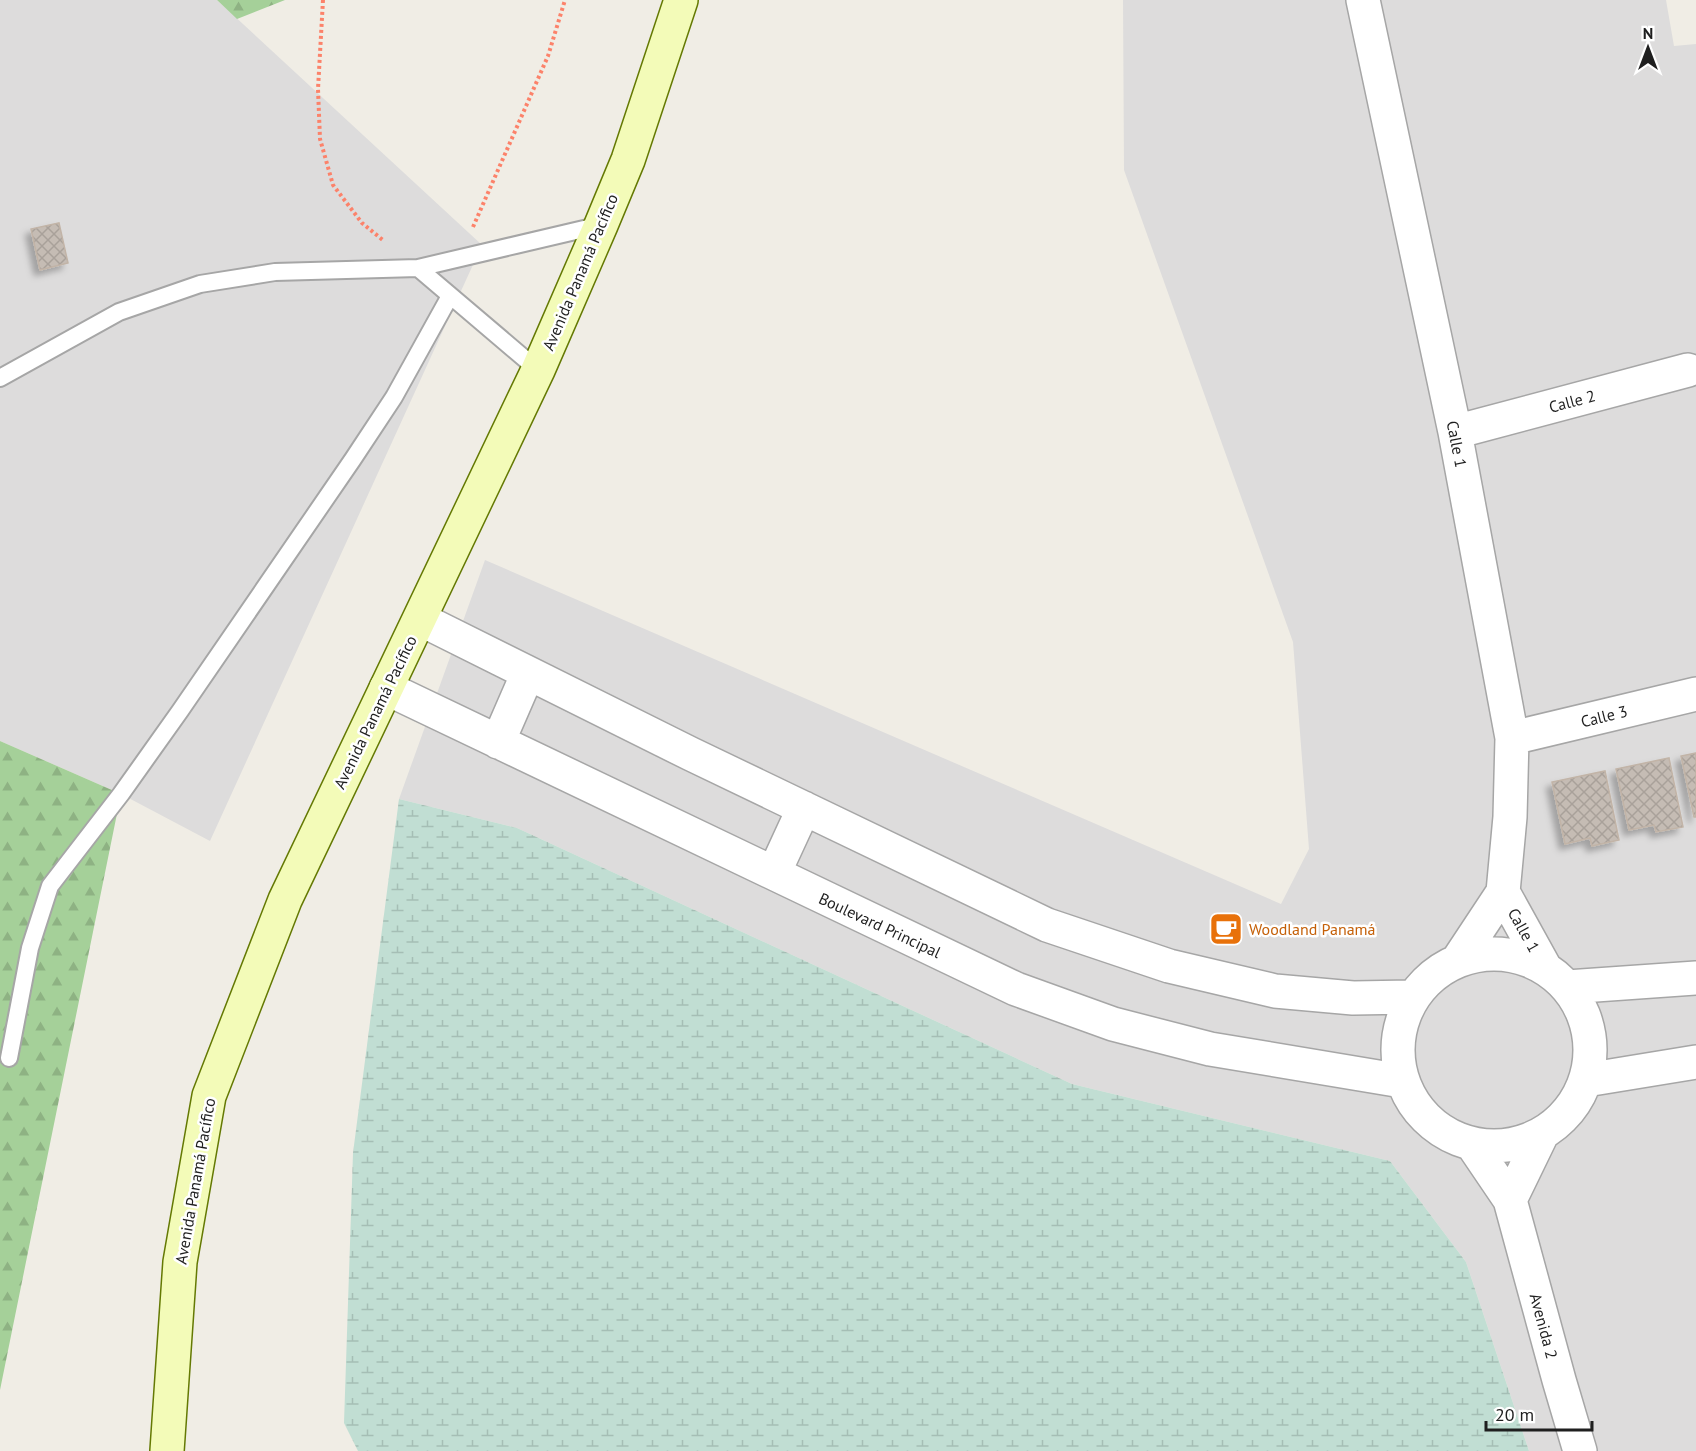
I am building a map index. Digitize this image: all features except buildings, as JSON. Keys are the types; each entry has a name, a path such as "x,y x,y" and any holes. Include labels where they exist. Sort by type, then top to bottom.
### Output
{"main road":[{"name":"Avenida Panamá Pacífico","path":"167,1451 180,1262 209,1096 285,900 538,370 601,225 628,160 681,0"}],"street":[{"name":"Calle 1","path":"1363,0 1455,432 1512,738 1510,817 1503,892 1458,960"},
{"name":"Calle 2","path":"1455,432 1688,370"},
{"path":"420,619 1047,925 1169,966 1275,991 1353,998 1412,997"},
{"path":"498,742 528,673"},
{"name":"Boulevard Principal","path":"386,688 1016,989 1113,1024 1210,1049 1402,1080"},
{"name":"Calle 3","path":"1512,738 1696,694"},
{"path":"774,873 804,808"},
{"name":"Calle 1","path":"1503,892 1556,978"},
{"path":"1488,954 1517,957 1556,978 1584,1016 1591,1047 1586,1080 1569,1111 1542,1134 1508,1145 1472,1144 1443,1132 1419,1112 1402,1080 1397,1055 1400,1025 1412,997 1432,975 1458,960 1488,954"},
{"path":"1556,978 1696,978"},
{"path":"1586,1080 1696,1062"},
{"path":"1510,1200 1542,1134"},
{"name":"Avenida 2","path":"1472,1144 1510,1200 1559,1380 1581,1451"}],"lane":[{"path":"0,378 118,312 200,284 275,272 418,268 601,225"},
{"path":"418,268 538,370"},
{"path":"9,1058 30,948 50,886 122,794 353,459 394,398 450,296"}],"path":[{"path":"323,0 318,89 320,139 333,185 362,223 418,268"},
{"path":"459,258 548,56 565,0"}],"shaded area":[{"path":"0,0 217,0 482,245 210,841 121,794 0,741"},
{"path":"1123,0 1666,0 1674,46 1696,44 1696,1451 1529,1451 1466,1262 1390,1161 1072,1084 517,828 399,799 485,560 1281,904 1309,849 1293,642 1124,170"}],"green space":[{"path":"217,0 285,0 237,19"},
{"path":"0,741 121,794 0,1390"},
{"path":"399,799 517,828 1072,1084 1390,1161 1466,1262 1529,1451 358,1451 344,1423 353,1153"}],"place":[{"name":"Woodland Panamá","path":"1226,929"}]}
